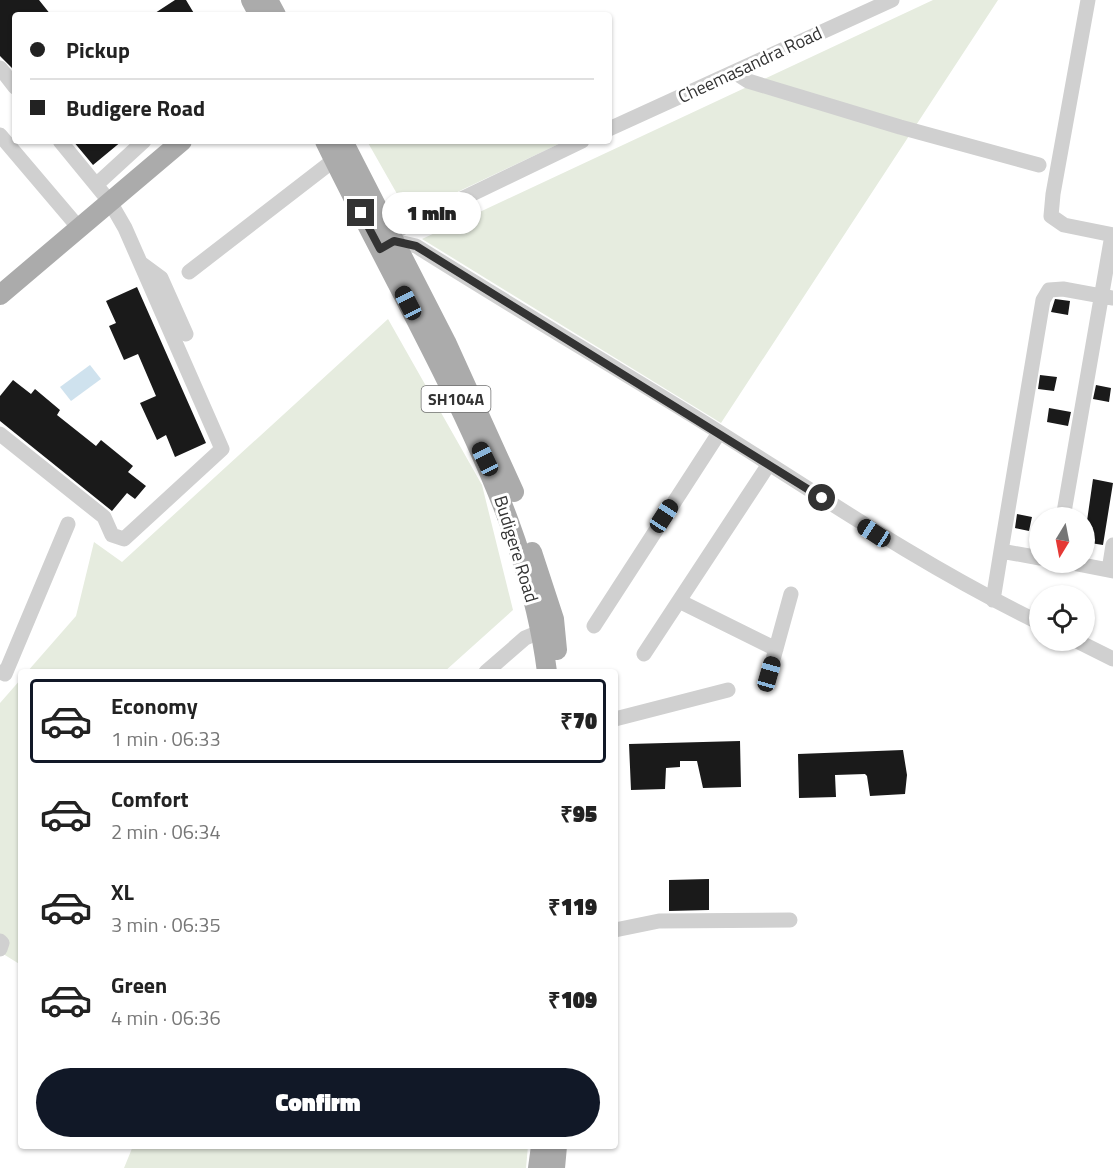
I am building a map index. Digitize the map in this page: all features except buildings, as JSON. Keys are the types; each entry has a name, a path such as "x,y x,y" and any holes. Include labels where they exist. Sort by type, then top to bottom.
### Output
{"main road":[{"path":"0,295 178,144"},
{"name":"Budigere Road","path":"326,144 334,160 388,241 446,342 513,492 554,619 559,669"},
{"name":"Budigere Road","path":"344,144 499,490 542,631 547,669"},
{"path":"538,1168 541,1149"},
{"path":"555,1168 557,1149"}],"street":[{"name":"Cheemasandra Road","path":"612,128 892,0"},
{"path":"1065,507 1107,297 1112,235 1064,225 1051,216 1088,0"},
{"path":"0,68 12,83"},
{"path":"734,72 748,81 900,127 1039,165"},
{"path":"0,135 79,228"},
{"path":"0,434 104,517 112,535 124,539 222,449 140,262 110,202 62,144"},
{"path":"96,185 141,144"},
{"path":"388,241 576,144"},
{"path":"189,272 334,160"},
{"path":"388,241 416,246 769,464 874,533 1029,618"},
{"path":"140,262 161,278 186,334"},
{"path":"993,600 1043,300 1049,290 1107,297"},
{"path":"594,626 719,433"},
{"path":"644,654 769,464"},
{"path":"0,672 5,674 68,524"},
{"path":"1095,567 1111,570 1113,545"},
{"path":"1001,551 1029,556"},
{"path":"769,674 791,594"},
{"path":"679,601 776,649"},
{"path":"489,669 525,638 542,631"},
{"path":"1095,650 1113,659"},
{"path":"618,718 728,690"},
{"path":"618,929 660,921 790,920"},
{"path":"0,941 2,943 0,949"}],"shaded area":[{"path":"933,0 998,0 721,423 422,239"},
{"path":"369,144 559,144 409,215"},
{"path":"388,319 482,485 513,610 447,669 30,669 76,616 94,542 122,562"},
{"path":"18,682 18,963 0,952 0,703"},
{"path":"132,1149 528,1149 526,1168 124,1168"}],"water":[{"path":"90,365 101,379 71,401 60,387"}],"route":[{"path":"361,213 380,249 394,241 416,246 822,498"}]}
